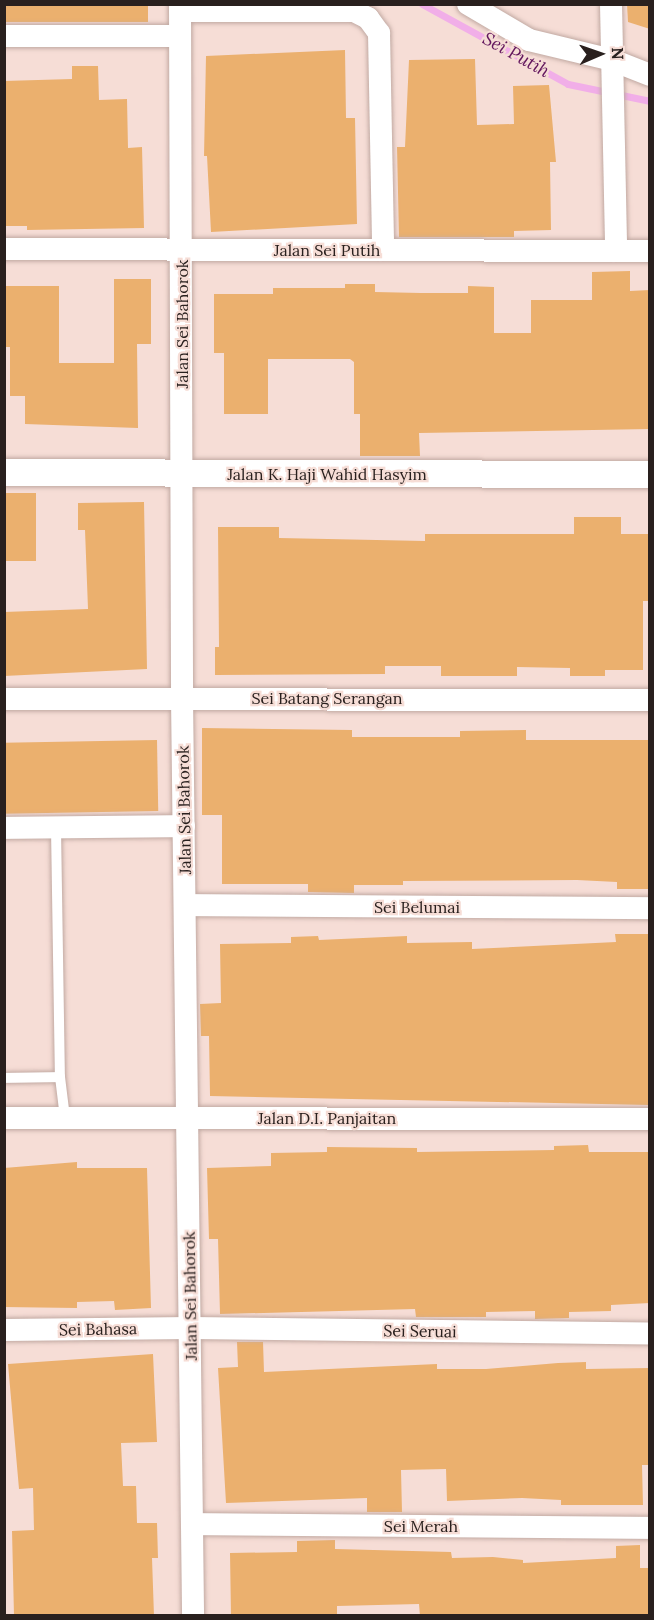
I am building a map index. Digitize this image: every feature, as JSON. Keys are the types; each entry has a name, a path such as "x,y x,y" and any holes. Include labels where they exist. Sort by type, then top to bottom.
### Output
{"street":[{"path":"468,4 529,40 612,60 650,75"},
{"path":"611,4 616,251"},
{"path":"180,8 354,11 368,18 379,33 383,250"},
{"name":"Jalan Sei Bahorok","path":"180,8 182,697 193,1616"},
{"path":"4,36 180,36"},
{"name":"Jalan Sei Putih","path":"4,249 650,251"},
{"name":"Jalan K. Haji Wahid Hasyim","path":"4,472 650,474"},
{"name":"Sei Batang Serangan","path":"4,699 182,697 650,700"},
{"path":"4,828 184,826"},
{"name":"Sei Belumai","path":"185,905 650,908"},
{"name":"Jalan D.I. Panjaitan","path":"4,1118 650,1119"},
{"name":"Sei Bahasa","path":"4,1330 191,1328"},
{"name":"Sei Seruai","path":"191,1328 650,1334"},
{"name":"Sei Merah","path":"192,1524 650,1528"}],"lane":[{"path":"56,828 60,1077 65,1118"},
{"path":"4,1078 60,1077"}],"building":[{"path":"4,4 148,4 148,22 4,22"},
{"path":"627,4 650,4 650,29 628,22"},
{"path":"345,50 346,118 355,118 357,224 211,232 207,156 204,156 206,56"},
{"path":"475,59 477,125 514,124 513,86 549,85 556,162 550,162 551,230 514,231 514,237 399,237 397,147 405,147 409,60"},
{"path":"72,66 98,66 99,100 127,99 128,148 142,147 144,228 27,230 27,226 4,226 4,81 72,79"},
{"path":"630,271 630,291 650,290 650,429 419,433 420,456 360,456 360,414 354,414 354,362 350,359 268,359 268,414 224,414 224,353 214,353 214,294 273,294 273,288 345,288 345,284 375,284 375,292 421,293 468,293 468,286 494,287 494,333 531,333 531,300 592,300 592,272"},
{"path":"114,279 151,279 151,344 137,344 138,428 25,424 25,396 10,396 10,347 4,347 4,286 59,286 59,363 114,363"},
{"path":"4,493 36,493 36,561 4,561"},
{"path":"144,502 147,669 4,676 4,612 88,609 85,530 78,530 78,503"},
{"path":"574,517 621,517 621,534 650,534 650,601 643,601 643,670 605,670 605,676 570,676 570,668 517,667 517,676 441,676 441,666 385,666 385,674 215,675 215,647 219,647 218,527 279,527 279,538 425,541 425,534 574,534"},
{"path":"202,728 352,730 352,737 460,737 460,731 526,730 526,740 650,740 650,889 617,889 617,882 577,880 403,881 403,885 354,885 354,893 308,892 308,884 222,884 222,815 202,815"},
{"path":"157,740 158,811 5,814 4,743"},
{"path":"615,934 648,934 648,1105 210,1096 209,1036 201,1036 200,1004 221,1003 220,944 291,943 291,937 318,936 319,940 407,936 407,943 472,942 472,949 616,942"},
{"path":"588,1145 589,1152 650,1152 650,1303 611,1305 611,1311 569,1312 569,1318 535,1319 535,1311 486,1312 486,1317 416,1317 415,1309 220,1314 218,1239 209,1239 207,1168 271,1166 271,1153 327,1152 327,1147 417,1148 417,1152 554,1150 554,1146"},
{"path":"77,1162 77,1168 147,1168 151,1308 115,1310 114,1301 77,1302 77,1308 4,1307 4,1168"},
{"path":"237,1342 263,1342 264,1372 437,1364 437,1369 486,1369 586,1362 586,1369 650,1368 650,1465 642,1465 643,1505 561,1505 561,1500 522,1498 447,1501 446,1469 401,1470 402,1512 367,1512 367,1498 226,1503 218,1368 238,1367"},
{"path":"153,1354 157,1442 121,1443 123,1486 136,1486 137,1523 157,1523 158,1558 152,1558 154,1616 14,1616 12,1531 34,1530 33,1488 19,1489 8,1364"},
{"path":"335,1540 335,1549 451,1552 452,1558 493,1557 523,1560 523,1563 616,1558 616,1546 640,1545 640,1568 650,1568 650,1616 420,1616 419,1604 337,1606 337,1616 231,1616 230,1553 297,1552 297,1541"}],"waterway":[{"name":"Sei Putih","path":"422,4 568,84 650,101"}]}
